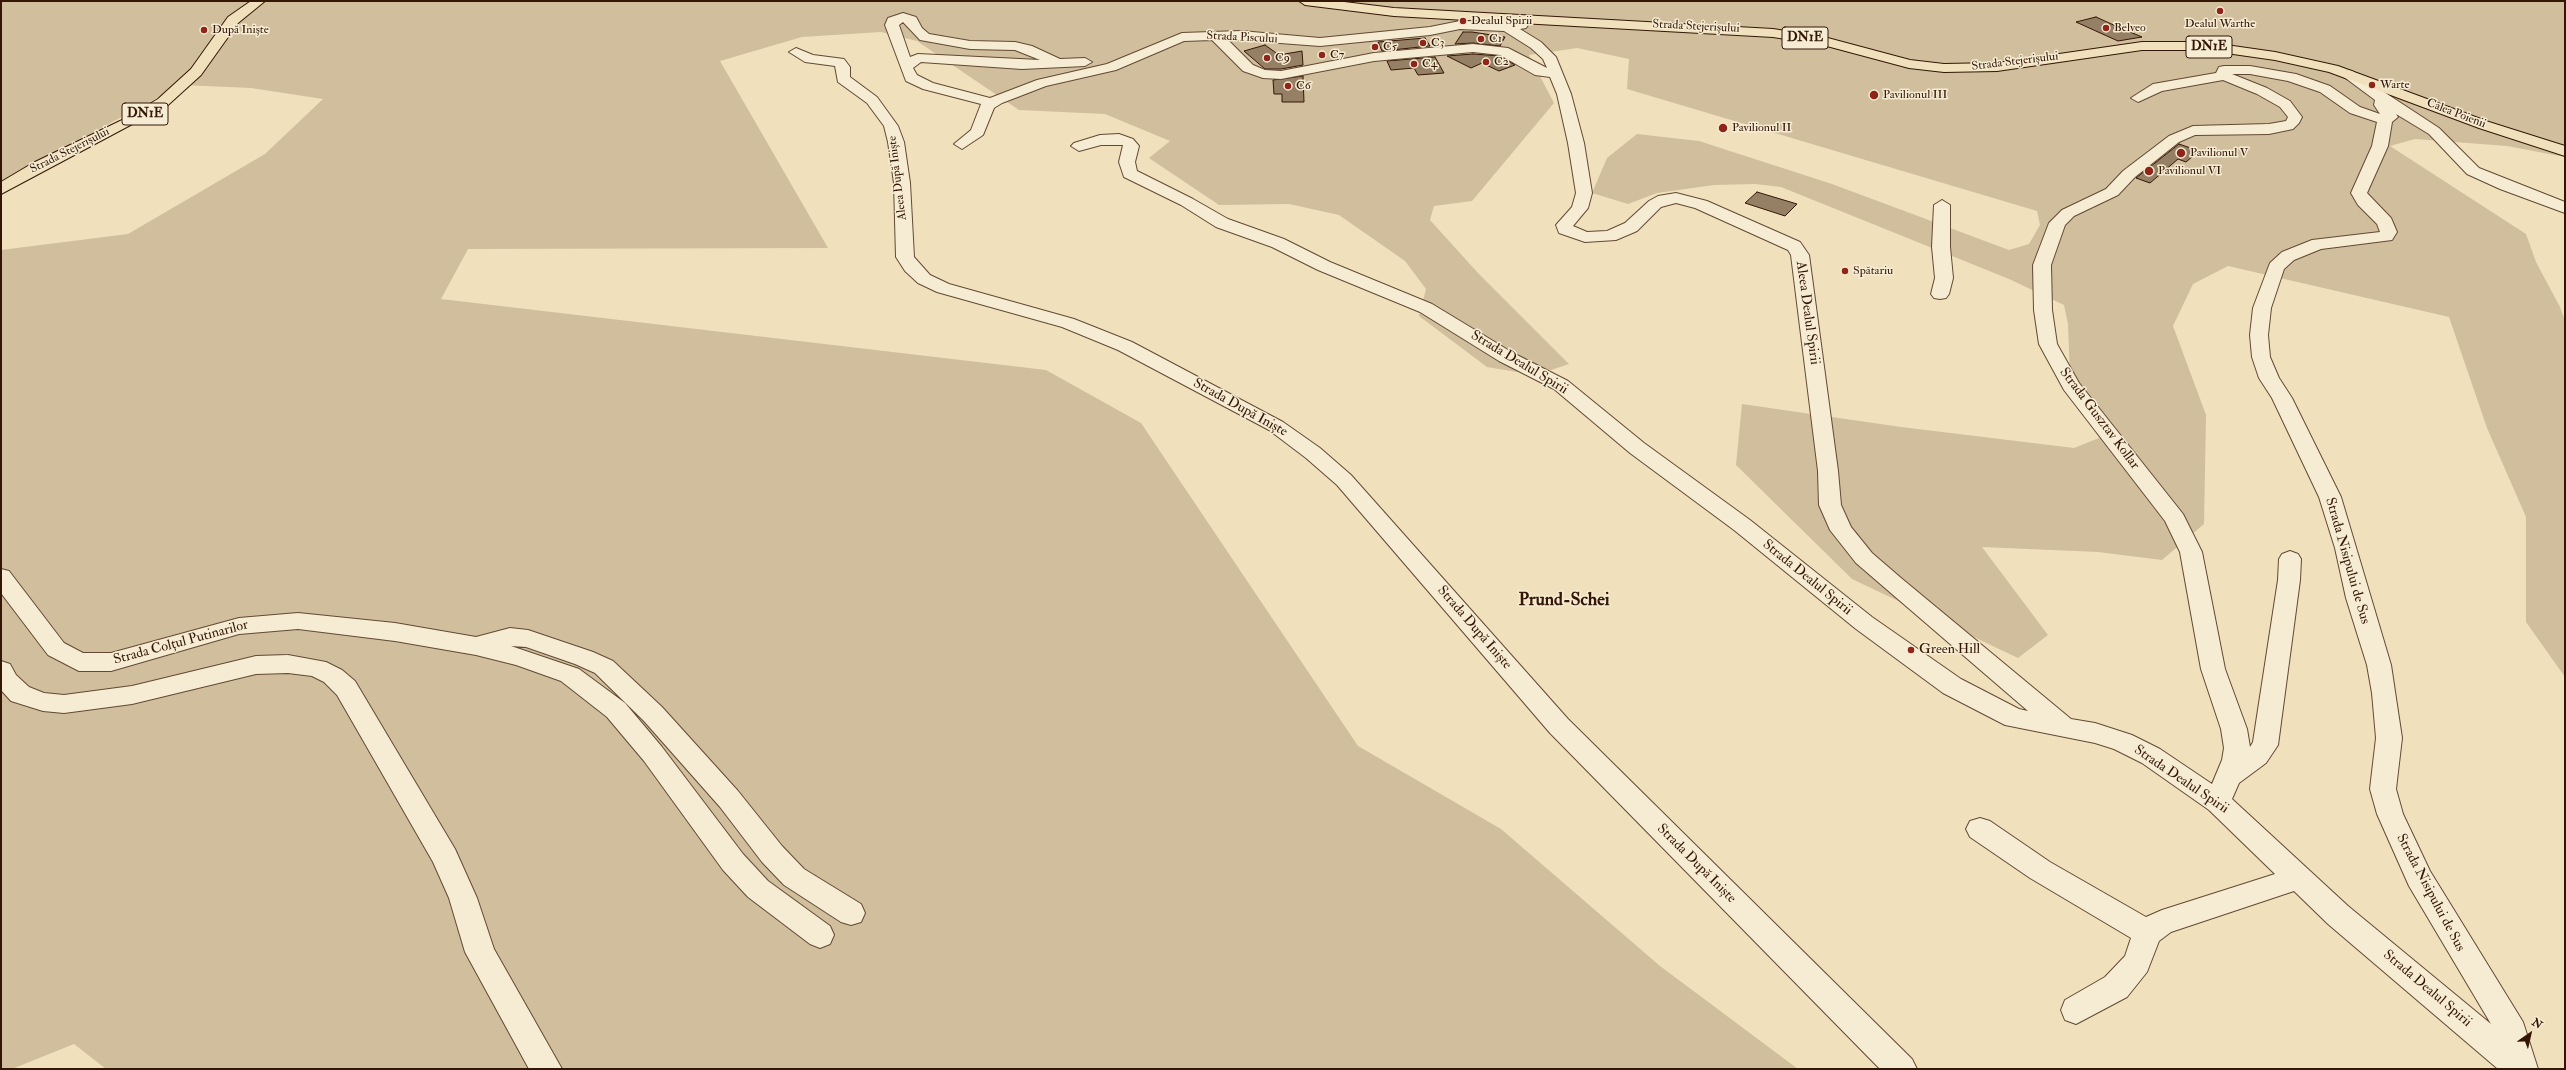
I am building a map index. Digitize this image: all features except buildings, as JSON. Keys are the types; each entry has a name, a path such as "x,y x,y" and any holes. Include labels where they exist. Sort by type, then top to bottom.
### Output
{"main road":[{"name":"Strada Stejerișului","path":"1,189 39,166 163,102 196,72 233,20 259,1"},
{"path":"1305,1 1394,12 1509,23"},
{"name":"Strada Stejerișului","path":"1537,20 1773,33 1824,41 1884,58 1928,67 1982,68 2121,48 2188,46 2275,56 2347,74"},
{"name":"Calea Poienii","path":"2347,74 2491,127 2565,151"}],"street":[{"path":"962,144 978,132 984,112 992,103 928,86 911,78 900,43 892,25 893,21 903,17 911,20 916,30 925,37 970,45 1015,46 1027,49 1058,63"},
{"path":"1509,23 1517,27 1537,20"},
{"name":"Strada Piscului","path":"992,103 1042,83 1112,67 1182,37 1215,35 1320,42 1464,24 1509,23"},
{"name":"Aleea Dealul Spirii","path":"1509,23 1536,45 1549,58 1556,73 1576,143 1584,193 1580,208 1564,225 1565,229 1585,237 1610,236 1631,227 1655,204 1664,199 1676,198 1701,204 1794,246 1800,255 1828,471 1830,505 1841,530 1864,558 1893,584 2064,727"},
{"path":"1215,35 1248,68 1263,74 1281,75 1374,57 1473,48 1496,49 1514,56 1540,72 1556,73"},
{"path":"906,66 918,58 1022,65 1098,61 1148,44 1168,43"},
{"name":"Aleea După Iniște","path":"796,52 810,59 839,62 843,67 843,79 872,100 882,111 892,126 896,142 902,183 906,257 908,262 924,279 943,288 974,297"},
{"path":"2138,98 2158,87 2224,76 2222,72 2224,70 2239,69 2291,77 2325,89 2355,110 2385,120"},
{"name":"Strada Stejerișului","path":"2347,74 2382,99 2434,131 2473,171 2565,208"},
{"name":"Strada Gusztav Kollar","path":"2218,802 2229,776 2237,748 2234,729 2220,696 2191,552 2175,519 2071,386 2058,365 2048,344 2043,310 2042,265 2057,223 2068,212 2112,192 2129,174 2174,139 2193,131 2269,129 2288,126 2292,123 2295,117 2285,104 2262,91 2224,76"},
{"path":"2401,93 2406,106 2426,120 2434,131"},
{"name":"Strada Nisipului de Sus","path":"2382,99 2381,105 2391,116 2390,119 2385,120 2380,146 2359,193 2364,202 2385,222 2389,232 2386,236 2318,244 2288,256 2276,267 2262,308 2259,336 2261,357 2269,378 2282,398 2330,497 2346,548 2358,598 2379,665 2384,693 2389,738 2383,789 2390,814 2419,878 2512,1032 2522,1069"},
{"name":"Strada Dealul Spirii","path":"1079,146 1100,140 1119,139 1128,142 1131,146 1127,162 1130,174 1187,202 1217,221 1278,243 1324,266 1426,308 1506,357 1546,376 1561,385 1680,481 1742,525 1864,623 1952,686 2014,718 2096,733 2123,742 2151,756 2218,802 2338,915 2522,1069"},
{"path":"1940,294 1944,278 1941,247 1942,205"},
{"name":"Strada După Iniște","path":"974,297 1068,323 1125,346 1276,426 1313,453 1344,480 1559,726 1901,1069"},
{"path":"2229,776 2257,756 2264,745 2289,580 2290,559"},
{"name":"Strada Colțul Putinarilor","path":"1,577 56,649 79,662 94,663 126,659 239,626 274,621 334,624 476,646 510,637 541,642 584,658 604,667 616,677 699,765 789,871 851,913"},
{"path":"476,646 545,665 570,675 596,692 632,728 733,862 758,889 820,935"},
{"path":"1,670 7,681 20,694 43,702 64,704 84,703 132,695 256,665 288,664 316,668 333,676 346,688 445,856 462,898 480,952 518,1024 546,1069"},
{"path":"1980,829 2040,870 2147,933"},
{"path":"2076,1010 2116,987 2137,964 2147,933 2162,922 2253,894 2299,877"}],"shaded area":[{"path":"1,1 2565,1 2565,157 2507,146 2415,139 2390,146 2526,234 2536,262 2560,307 2565,321 2565,677 2526,622 2526,517 2487,428 2449,317 2228,266 2193,284 2173,326 2206,415 2204,524 2162,560 2098,552 1982,547 2048,635 2018,658 1852,579 1736,465 1742,404 1901,427 2074,448 2099,438 2070,379 2068,324 2064,305 2009,279 1781,187 1755,184 1714,185 1657,193 1628,204 1592,193 1607,158 1637,134 1699,141 1832,184 2009,250 2029,244 2040,225 2037,211 1627,89 1629,59 1577,48 1529,55 1554,103 1472,201 1434,206 1430,220 1478,273 1569,364 1551,370 1517,372 1487,367 1419,316 1426,289 1405,261 1339,215 1289,204 1219,205 1149,158 1170,141 1105,114 1019,110 917,41 881,32 802,37 720,61 828,248 468,249 441,299 1046,370 1141,423 1358,746 1501,829 1660,966 1798,1069 106,1069 74,1044 12,1069 1,1069 1,250 128,234 265,154 323,99 251,88 181,85 1,182"}],"place":[{"name":"Dealul Warthe","path":"2220,11"},
{"name":"Dealul Spirii","path":"1463,21"},
{"name":"Belveo","path":"2106,28"},
{"name":"După Iniște","path":"204,30"},
{"name":"C1","path":"1481,39"},
{"name":"C3","path":"1423,43"},
{"name":"C5","path":"1375,47"},
{"name":"C7","path":"1322,55"},
{"name":"C9","path":"1267,58"},
{"name":"C2","path":"1486,62"},
{"name":"C4","path":"1414,64"},
{"name":"Warte","path":"2372,85"},
{"name":"C6","path":"1288,86"},
{"name":"Pavilionul III","path":"1874,95"},
{"name":"Pavilionul II","path":"1723,128"},
{"name":"Pavilionul V","path":"2181,153"},
{"name":"Pavilionul VI","path":"2149,171"},
{"name":"Spătariu","path":"1845,271"},
{"name":"Green Hill","path":"1911,650"}],"district":[{"name":"Prund-Schei","path":"1564,601"}]}
